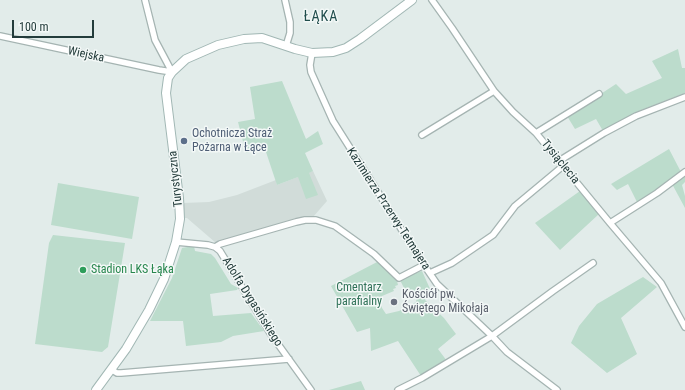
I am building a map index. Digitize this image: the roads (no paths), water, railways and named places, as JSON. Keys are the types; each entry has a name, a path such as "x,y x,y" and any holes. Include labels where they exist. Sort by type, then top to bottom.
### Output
{"main road":[{"path":"172,72 186,59 205,50 234,41 253,38 262,38 312,53 333,52 346,48 360,39 412,0"},
{"name":"Turystyczna","path":"96,390 112,370 134,337 155,299 168,269 176,242 180,219 179,198 166,93 168,78 172,72"}],"street":[{"path":"145,0 155,40 172,72"},
{"path":"285,0 290,22 290,33 286,46"},
{"name":"Tysiąclecia","path":"432,0 494,91 513,112 536,133 661,283 685,327"},
{"name":"Wiejska","path":"0,36 172,72"},
{"name":"Kazimierza Przerwy-Tetmajera","path":"312,53 310,65 311,72 333,121 437,284 507,352 557,390"},
{"path":"422,135 494,91"},
{"path":"536,133 599,94"},
{"path":"559,160 629,120 685,97"},
{"path":"430,273 452,263 493,235 515,206 563,166"},
{"path":"610,223 657,193 685,172"},
{"path":"215,247 220,244 296,222 316,220 335,226 374,254 399,278 424,265"},
{"name":"Adolfa Dygasińskiego","path":"176,242 208,245 215,247 220,251 270,333 311,390"},
{"path":"398,390 417,381 492,336 593,263"},
{"path":"112,370 120,374 289,358"}],"place":[{"name":"Ochotnicza Straż Pożarna w Łące","path":"184,141"},
{"name":"Stadion LKS Łąka","path":"83,270"},
{"name":"Kościół pw. Świętego Mikołaja","path":"394,302"}],"district":[{"name":"ŁĄKA","path":"321,17"}],"park label":[{"name":"Cmentarz parafialny","path":"359,295"}]}
